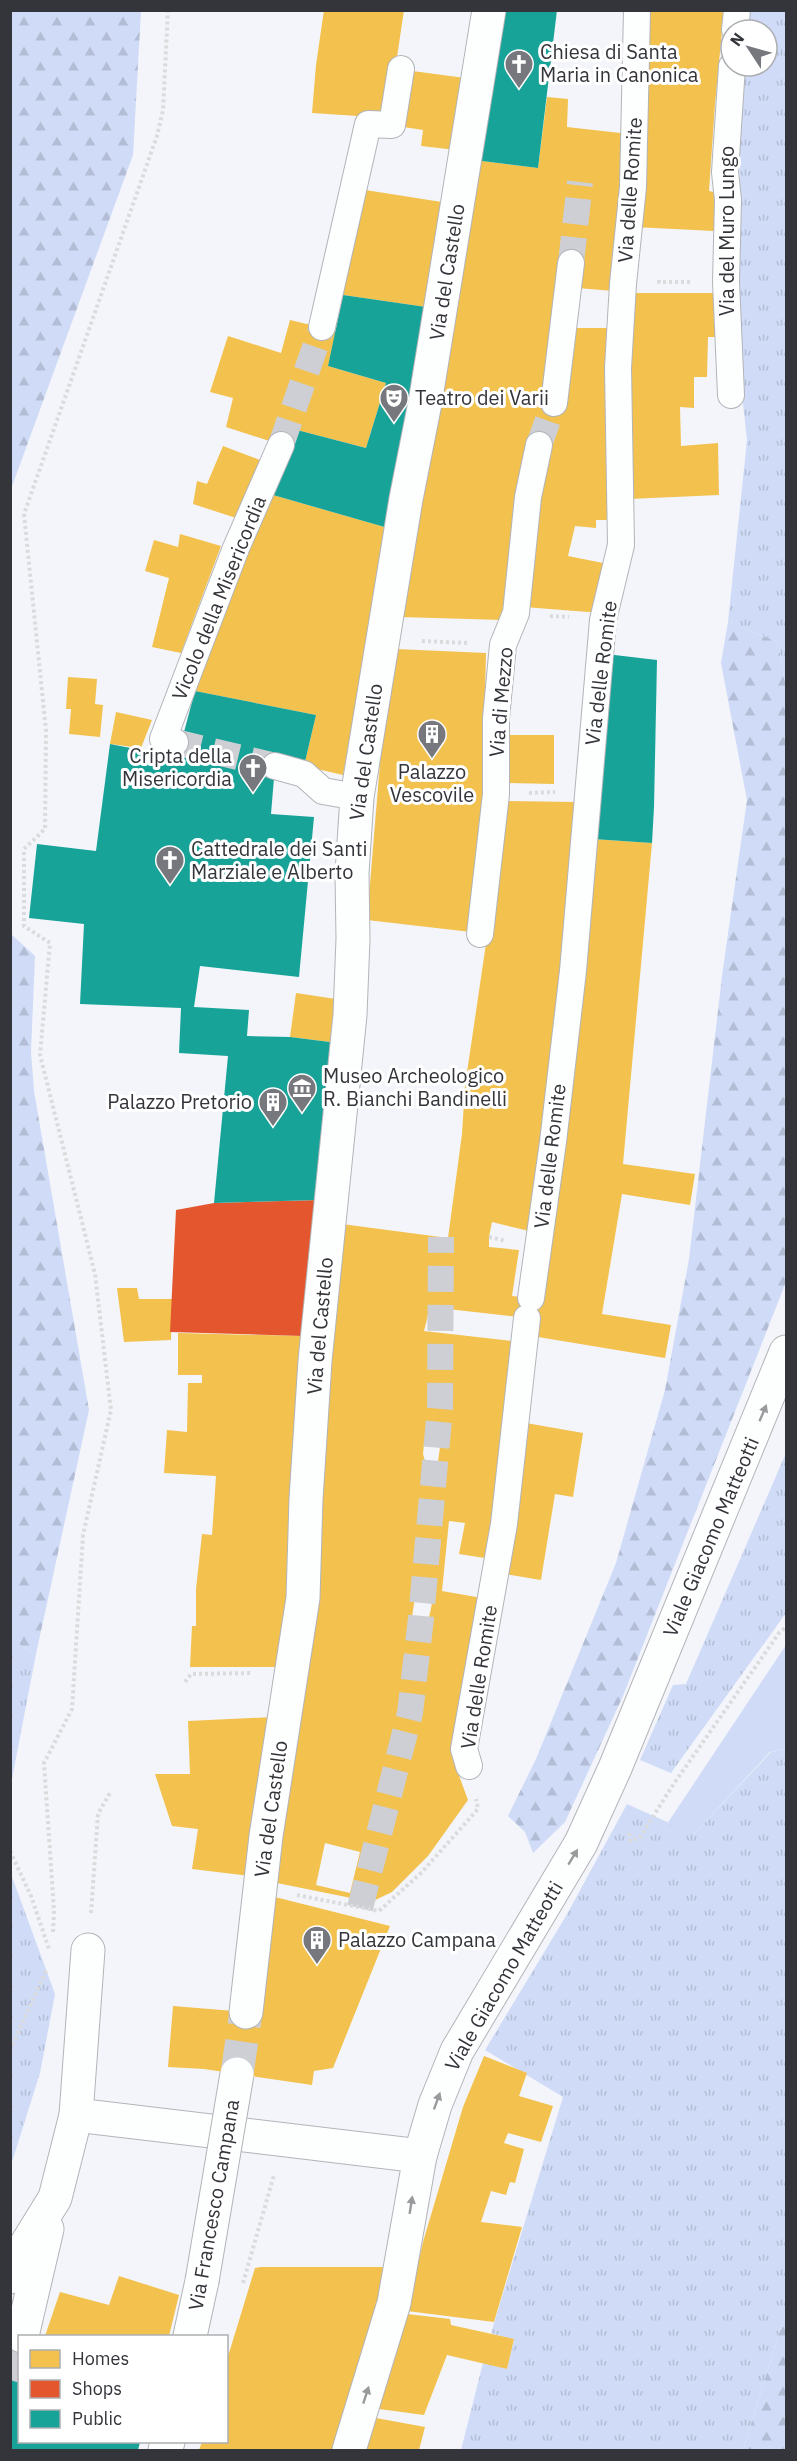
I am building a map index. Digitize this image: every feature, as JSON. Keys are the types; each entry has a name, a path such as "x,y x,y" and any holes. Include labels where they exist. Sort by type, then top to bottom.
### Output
{"street":[{"name":"Via del Castello","path":"246,2012 276,1771 303,1598 306,1498 316,1350 350,1015 353,939 352,873 357,797 489,10"},
{"name":"Via delle Romite","path":"468,1766 464,1749 504,1524 529,1308 553,1142 569,1005 603,620 621,545 618,368 623,284 633,187 637,10"},
{"path":"322,327 368,124 392,125 400,69"},
{"name":"Via del Muro Lungo","path":"731,78 724,172 728,200 726,282 731,396"},
{"path":"554,403 571,263"},
{"name":"Vicolo della Misericordia","path":"175,742 163,739 236,548 281,445"},
{"name":"Via di Mezzo","path":"480,934 496,794 496,718 503,645 516,613 528,497 539,445"},
{"path":"274,766 304,774 323,791 357,797"},
{"name":"Viale Giacomo Matteotti","path":"349,2451 394,2303 420,2156 435,2105 457,2051 582,1843 786,1352"},
{"path":"22,2335 76,2115 88,1950"},
{"name":"Via Francesco Campana","path":"190,2335 237,2074"},
{"path":"76,2115 420,2156"},
{"path":"10,2277 18,2258 55,2199"}],"path":[{"path":"10,2050 52,1959 54,1911 44,1763 72,1709 83,1535 111,1410 95,1274 40,1054 50,943 24,926 24,849 45,829 46,731 24,514 157,136 163,110 168,10"},
{"path":"659,273 658,282 726,282"},
{"path":"516,613 603,620"},
{"path":"382,639 503,645"},
{"path":"496,794 589,792"},
{"path":"632,1822 628,1837 630,1841 640,1837 673,1785 786,1627"},
{"path":"185,1682 191,1674 293,1673"},
{"name":"Via delle Romite","path":"260,1888 379,1911 422,1872 478,1809 468,1766"},
{"path":"88,1950 98,1814 111,1791"},
{"path":"10,1851 31,1896 52,1959"},
{"path":"200,2287 238,2299 275,2173"}],"green space":[{"path":"11,10 141,11 133,155 11,489"},
{"path":"749,11 786,11 786,688 778,642 728,622 747,440 736,341 743,78 779,78 779,18 749,18"},
{"path":"728,622 778,642 786,688 786,1282 623,1696 565,1822 533,1853 525,1832 508,1816 536,1759 616,1563 665,1390 689,1259 722,976 747,800 721,663"},
{"path":"11,934 35,956 31,1052 34,1091 89,1410 36,1654 20,1645 10,1633"},
{"path":"786,1453 786,1613 671,1773 640,1760 673,1685 686,1684"},
{"path":"11,1633 20,1645 36,1654 11,1784"},
{"path":"786,1645 786,1749 770,1752 694,1834 667,1824"},
{"path":"786,1749 786,2311 743,2450 461,2450 483,2363 507,2369 514,2340 491,2333 563,2097 485,2050 566,1916 627,1804 694,1834 771,1752"},
{"path":"11,1874 55,1994 40,2073 11,2165"},
{"path":"786,2311 786,2450 743,2450"}],"building: Homes":[{"path":"324,10 404,10 388,118 312,113"},
{"path":"643,10 724,10 723,18 719,18 719,62 709,191 714,192 714,231 634,227"},
{"path":"405,70 465,78 456,150 421,146 423,130 397,126"},
{"path":"547,97 568,99 567,127 629,134 614,291 577,288 571,328 611,328 612,520 596,520 596,528 575,526 568,556 608,564 601,613 524,607 503,620 400,617 474,160 538,168"},
{"path":"359,189 448,203 433,308 343,295"},
{"path":"626,293 715,293 715,337 708,337 707,377 694,377 694,408 680,407 681,446 718,443 719,495 629,499"},
{"path":"290,320 336,331 328,366 386,383 366,448 297,430 291,448 226,427 233,398 210,392 228,336 281,353"},
{"path":"223,446 260,460 236,518 193,504 197,481 207,484"},
{"path":"273,495 388,528 343,775 304,766 316,715 195,691 241,570"},
{"path":"180,534 221,546 181,653 152,647 169,578 145,571 154,540 178,547"},
{"name":"Palazzo Vescovile","path":"396,649 486,653 482,816 471,932 367,920 385,703"},
{"path":"68,677 97,679 95,704 103,705 100,737 69,734 71,709 66,709"},
{"path":"116,712 152,720 141,748 110,744"},
{"path":"505,735 554,735 554,784 504,783"},
{"path":"507,801 576,802 564,988 529,1231 492,1222 489,1237 489,1247 519,1250 512,1296 531,1298 593,839 652,843 623,1164 695,1174 690,1205 622,1194 602,1314 671,1325 665,1358 532,1336 527,1318 430,1307 424,1331 512,1341 491,1559 459,1554 465,1523 449,1521 442,1591 482,1598 454,1762 468,1800 428,1856 392,1892 371,1902 267,1881 317,1530 342,1224 448,1238 462,1134 465,1086","holes":["424,1444 440,1447 437,1469 427,1468 423,1454","415,1597 432,1603 426,1633 410,1630","325,1843 360,1852 350,1893 316,1885"]},
{"path":"296,993 336,999 330,1042 290,1037"},
{"path":"117,1288 137,1288 139,1299 172,1299 171,1340 124,1342"},
{"path":"178,1333 302,1336 286,1667 190,1667 192,1626 196,1626 196,1589 202,1534 212,1535 216,1476 164,1473 167,1430 187,1432 188,1383 202,1383 202,1375 178,1375"},
{"path":"526,1423 583,1433 573,1497 555,1494 541,1580 505,1574"},
{"path":"273,1717 250,1876 192,1869 198,1829 172,1826 155,1774 190,1774 188,1721"},
{"name":"Palazzo Campana","path":"267,1895 390,1926 333,2068 314,2071 312,2085 204,2069 168,2067 173,2006 246,2012"},
{"path":"484,2056 527,2073 519,2096 553,2106 541,2142 508,2133 504,2143 524,2149 515,2183 510,2182 506,2195 491,2191 481,2222 522,2227 494,2322 407,2311 423,2242 463,2107"},
{"path":"387,2267 377,2317 333,2450 199,2450 202,2443 228,2443 228,2356 255,2268"},
{"path":"119,2276 179,2295 169,2335 45,2335 60,2292 109,2305"},
{"path":"407,2314 450,2319 451,2325 514,2339 507,2369 447,2355 424,2415 379,2409"},
{"path":"376,2418 425,2427 419,2450 366,2450"}],"building: Shops":[{"path":"319,1200 302,1336 170,1332 176,1210 214,1203"}],"building: Public":[{"name":"Chiesa di Santa Maria in Canonica","path":"499,10 557,10 538,168 474,160"},
{"path":"343,295 433,308 388,528 273,495 297,430 366,448 386,383 328,366"},
{"path":"606,654 657,660 652,843 593,839"},
{"name":"Cattedrale dei Santi Marziale e Alberto","path":"195,691 316,715 304,766 275,766 271,814 314,817 299,977 200,966 194,1007 249,1010 247,1036 290,1037 330,1042 319,1200 214,1203 228,1056 179,1053 181,1008 80,1004 84,924 29,918 37,844 96,851 110,744 172,756 177,730 184,732"},
{"path":"10,2346 18,2349 18,2443 140,2443 138,2450 10,2450"}],"tunnel":[{"path":"571,263 580,182"},
{"path":"281,445 322,327"},
{"path":"539,445 554,403"},
{"path":"175,742 275,766"},
{"path":"360,1908 410,1713 440,1408 441,1237"},
{"path":"237,2074 246,2012"},
{"path":"10,2380 18,2353"}],"place":[{"name":"Chiesa di Santa Maria in Canonica","path":"519,90"},
{"name":"Teatro dei Varii","path":"394,424"},
{"name":"Palazzo Vescovile","path":"432,760"},
{"name":"Cripta della Misericordia","path":"253,794"},
{"name":"Cattedrale dei Santi Marziale e Alberto","path":"170,886"},
{"name":"Museo Archeologico R. Bianchi Bandinelli","path":"302,1114"},
{"name":"Palazzo Pretorio","path":"273,1128"},
{"name":"Palazzo Campana","path":"317,1966"}]}
